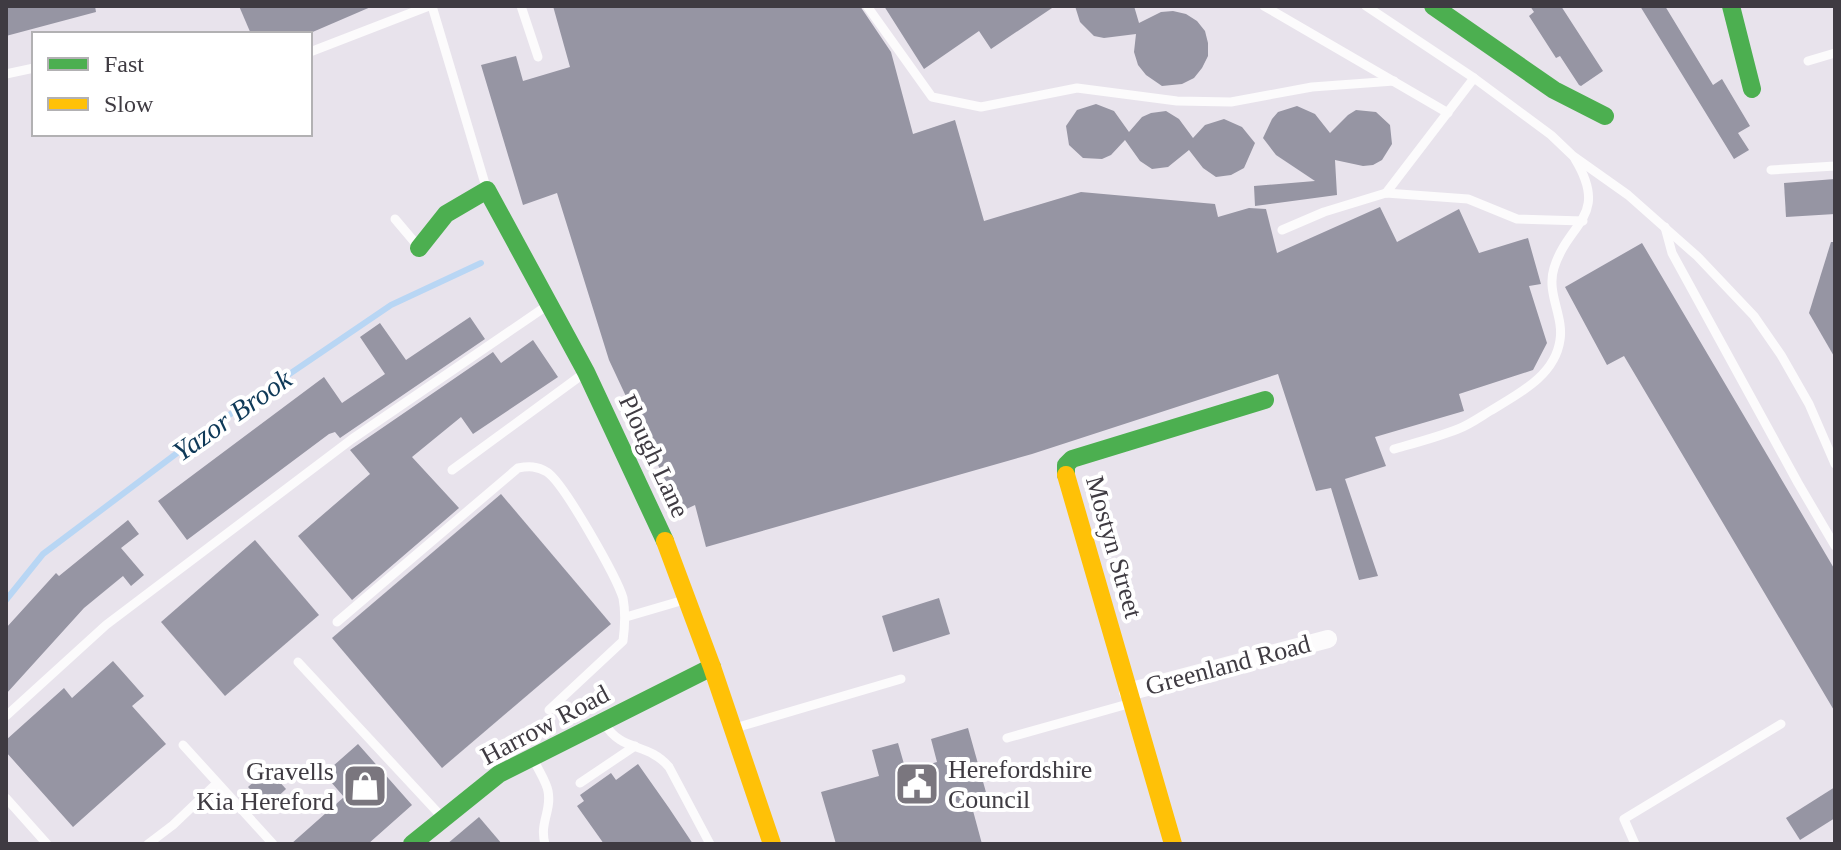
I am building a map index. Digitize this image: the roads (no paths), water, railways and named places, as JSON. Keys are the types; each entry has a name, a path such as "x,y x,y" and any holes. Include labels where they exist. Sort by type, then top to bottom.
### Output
{"street":[{"path":"1433,6 1554,90 1605,116"},
{"path":"1731,6 1752,89"},
{"path":"419,248 446,214 487,190"},
{"name":"Plough Lane","path":"487,190 586,372 655,516 712,667 772,844"},
{"name":"Mostyn Street","path":"1173,844 1065,473 1066,465 1072,459 1265,400"},
{"name":"Greenland Road","path":"1130,697 1328,639"},
{"name":"Harrow Road","path":"412,844 435,829 499,774 712,667"}],"lane":[{"path":"312,51 430,6 487,190"},
{"path":"521,6 538,57"},
{"path":"867,6 932,97 981,107 1077,88 1177,101 1231,102 1312,87 1394,81"},
{"path":"1264,6 1448,113"},
{"path":"1366,6 1474,78 1551,135 1573,156 1628,195 1697,256 1754,316 1781,355 1809,404 1835,464"},
{"path":"1808,61 1835,53"},
{"path":"6,74 32,68"},
{"path":"1386,193 1474,78"},
{"path":"1394,449 1460,429 1521,392 1542,376 1556,356 1561,337 1552,282 1554,267 1583,221 1589,188 1573,156"},
{"path":"1771,170 1835,166"},
{"path":"1282,230 1324,212 1386,193 1468,199 1517,219 1583,221"},
{"path":"395,219 419,248"},
{"path":"1665,227 1672,253 1835,546"},
{"path":"6,716 106,625 352,439 549,304"},
{"path":"452,470 586,372"},
{"path":"337,622 518,468 532,465 548,472 566,491 622,594 626,617 623,641 549,710"},
{"path":"626,617 687,599"},
{"path":"298,662 435,829"},
{"path":"732,729 901,679"},
{"path":"1007,738 1130,697"},
{"path":"604,722 611,736 621,743 660,757 669,767 710,844"},
{"path":"1635,844 1624,819 1781,724"},
{"path":"183,745 273,844"},
{"path":"580,783 635,746"},
{"path":"533,757 548,791 547,812 542,827 545,844"},
{"path":"148,844 217,783"},
{"path":"6,798 47,844"}],"waterway":[{"name":"Yazor Brook","path":"6,600 43,554 213,426 391,305 481,263"}],"place":[{"name":"Herefordshire Council","path":"917,784"},
{"name":"Gravells Kia Hereford","path":"365,786"}]}
